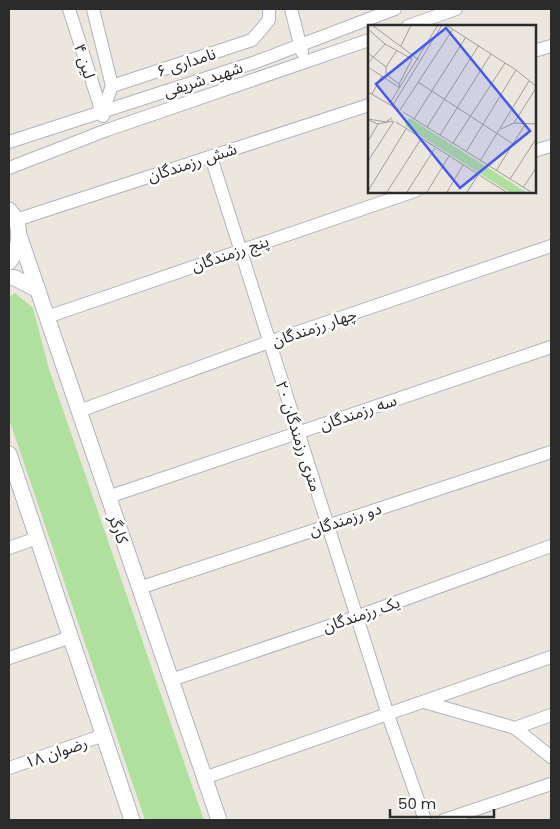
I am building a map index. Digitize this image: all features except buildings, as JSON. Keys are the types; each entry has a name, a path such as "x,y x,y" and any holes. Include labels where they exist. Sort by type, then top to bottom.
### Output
{"street":[{"name":"لین ۴","path":"69,9 107,130"},
{"path":"93,9 112,86 102,113"},
{"name":"نامداری ۶","path":"112,86 252,40 269,20 269,9"},
{"path":"291,9 305,63"},
{"name":"شهید شریفی","path":"9,142 256,62 395,9"},
{"path":"411,25 456,9"},
{"name":"شهید شریفی","path":"9,168 107,130 368,40"},
{"path":"535,51 551,46"},
{"name":"شش رزمندگان","path":"11,211 211,156 368,105"},
{"path":"535,151 551,146"},
{"name":"۲۰ متری رزمندگان","path":"211,156 356,617 425,820"},
{"name":"پنج رزمندگان","path":"46,317 412,192"},
{"name":"کارگر","path":"11,211 219,820"},
{"path":"9,262 15,255 20,238"},
{"name":"چهار رزمندگان","path":"79,411 269,342 551,246"},
{"path":"9,277 15,278 38,290"},
{"name":"سه رزمندگان","path":"108,496 551,346"},
{"name":"دو رزمندگان","path":"139,588 551,452"},
{"path":"9,454 132,820"},
{"path":"9,548 37,538"},
{"name":"یک رزمندگان","path":"171,680 356,617 551,546"},
{"path":"9,658 71,637"},
{"path":"204,778 551,657"},
{"path":"424,702 515,728 551,757"},
{"path":"515,728 551,715"},
{"name":"رضوان ۱۸","path":"9,768 104,735"},
{"path":"444,820 551,784"}],"green space":[{"path":"15,293 33,308 49,369 204,820 145,820 9,419 9,297"}]}
